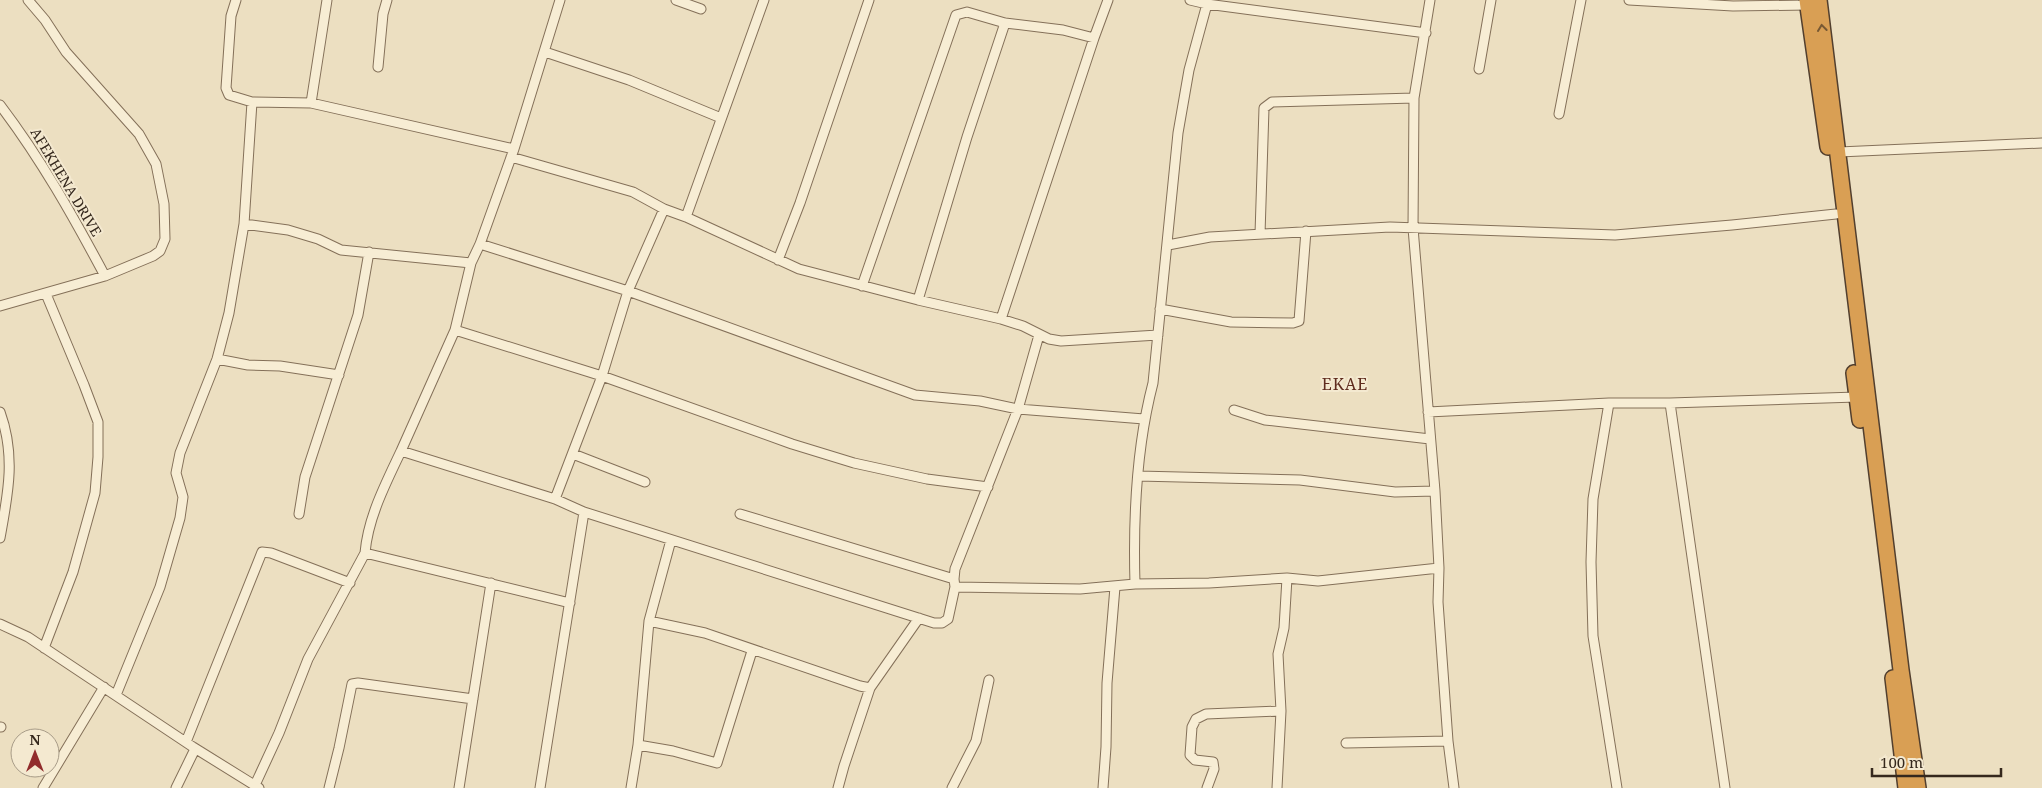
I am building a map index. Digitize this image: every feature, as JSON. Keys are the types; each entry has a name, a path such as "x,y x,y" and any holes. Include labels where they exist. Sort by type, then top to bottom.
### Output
{"highway":[{"path":"1811,2 1838,152 1901,670 1918,788"},
{"path":"1811,2 1857,397 1878,547 1906,788"}],"street":[{"path":"0,306 105,276 153,256 160,251 165,239 164,204 156,164 139,134 66,52 45,20 28,0"},
{"path":"236,0 231,16 226,88 229,95 252,102 311,103 513,153 634,192 664,209 686,217 798,269 1001,319 1023,326 1049,339 1061,341 1158,335"},
{"path":"311,103 327,0"},
{"path":"378,66 383,14 387,0"},
{"path":"0,624 28,637 195,749 257,786 308,659 365,553 366,536 384,486 455,330 471,263 480,244 513,153 560,0"},
{"path":"676,0 701,9"},
{"path":"686,217 764,0"},
{"path":"778,260 800,203 869,0"},
{"path":"1001,319 1108,0"},
{"path":"1190,0 1207,4 1426,33"},
{"path":"1430,0 1414,98 1413,228 1435,491 1440,568 1438,602 1448,741 1454,788"},
{"path":"1480,68 1491,0"},
{"path":"1559,114 1581,0"},
{"path":"1629,0 1733,6 1811,2"},
{"path":"1135,584 1135,500 1144,419 1153,383 1178,133 1189,70 1207,4"},
{"path":"862,286 956,15 967,12 1005,23 1063,30 1094,38"},
{"path":"918,300 967,137 1005,23"},
{"path":"545,52 629,80 721,118"},
{"path":"1260,234 1264,108 1268,104 1272,102 1414,98"},
{"path":"116,695 160,588 180,518 183,498 176,473 180,453 217,358 230,313 244,224 252,102"},
{"name":"AFEKHENA DRIVE","path":"0,105 26,140 71,212 105,276"},
{"path":"1838,152 2042,143"},
{"path":"555,499 602,376 628,290 664,209"},
{"path":"1168,245 1210,237 1390,227 1614,235 1836,214"},
{"path":"244,224 288,230 318,239 341,250 471,263"},
{"path":"1160,309 1231,322 1293,323 1299,320 1306,231"},
{"path":"480,244 628,290 915,395 980,401 1018,409 1144,419"},
{"path":"299,514 305,477 340,376 358,315 369,252"},
{"path":"44,648 73,572 95,493 98,457 98,422 46,294"},
{"path":"455,330 602,376 792,444 854,463 908,476 988,487"},
{"path":"401,451 555,499 584,512 671,540 942,624 948,619 955,569 1018,409 1039,335"},
{"path":"217,358 248,365 280,366 340,376"},
{"path":"1428,412 1609,403 1857,397"},
{"path":"1609,403 1593,499 1591,562 1593,636 1617,788"},
{"path":"1670,403 1725,788"},
{"path":"1234,410 1265,420 1430,440"},
{"path":"0,412 9,446 10,483 0,538"},
{"path":"573,454 645,482"},
{"path":"1138,476 1300,480 1394,492 1435,491"},
{"path":"540,788 584,512"},
{"path":"740,514 954,583 1080,589 1135,584 1209,583 1287,578 1318,580 1440,568"},
{"path":"631,788 638,745 649,621 671,540"},
{"path":"186,742 262,552 271,553 350,583"},
{"path":"365,553 570,603"},
{"path":"1278,788 1281,711 1278,654 1284,628 1287,578"},
{"path":"460,788 491,583"},
{"path":"1103,788 1107,683 1115,587"},
{"path":"838,788 870,688 919,618"},
{"path":"649,621 705,633 752,651 870,688"},
{"path":"638,745 717,763 752,651"},
{"path":"952,788 976,741 989,680"},
{"path":"329,788 352,684 358,683 473,699"},
{"path":"43,788 104,687"},
{"path":"1207,788 1214,769 1213,762 1195,760 1190,755 1192,727 1196,719 1206,714 1281,711"},
{"path":"1346,743 1448,741"},
{"path":"176,788 195,749"}],"district":[{"name":"EKAE","path":"1345,384"}]}
